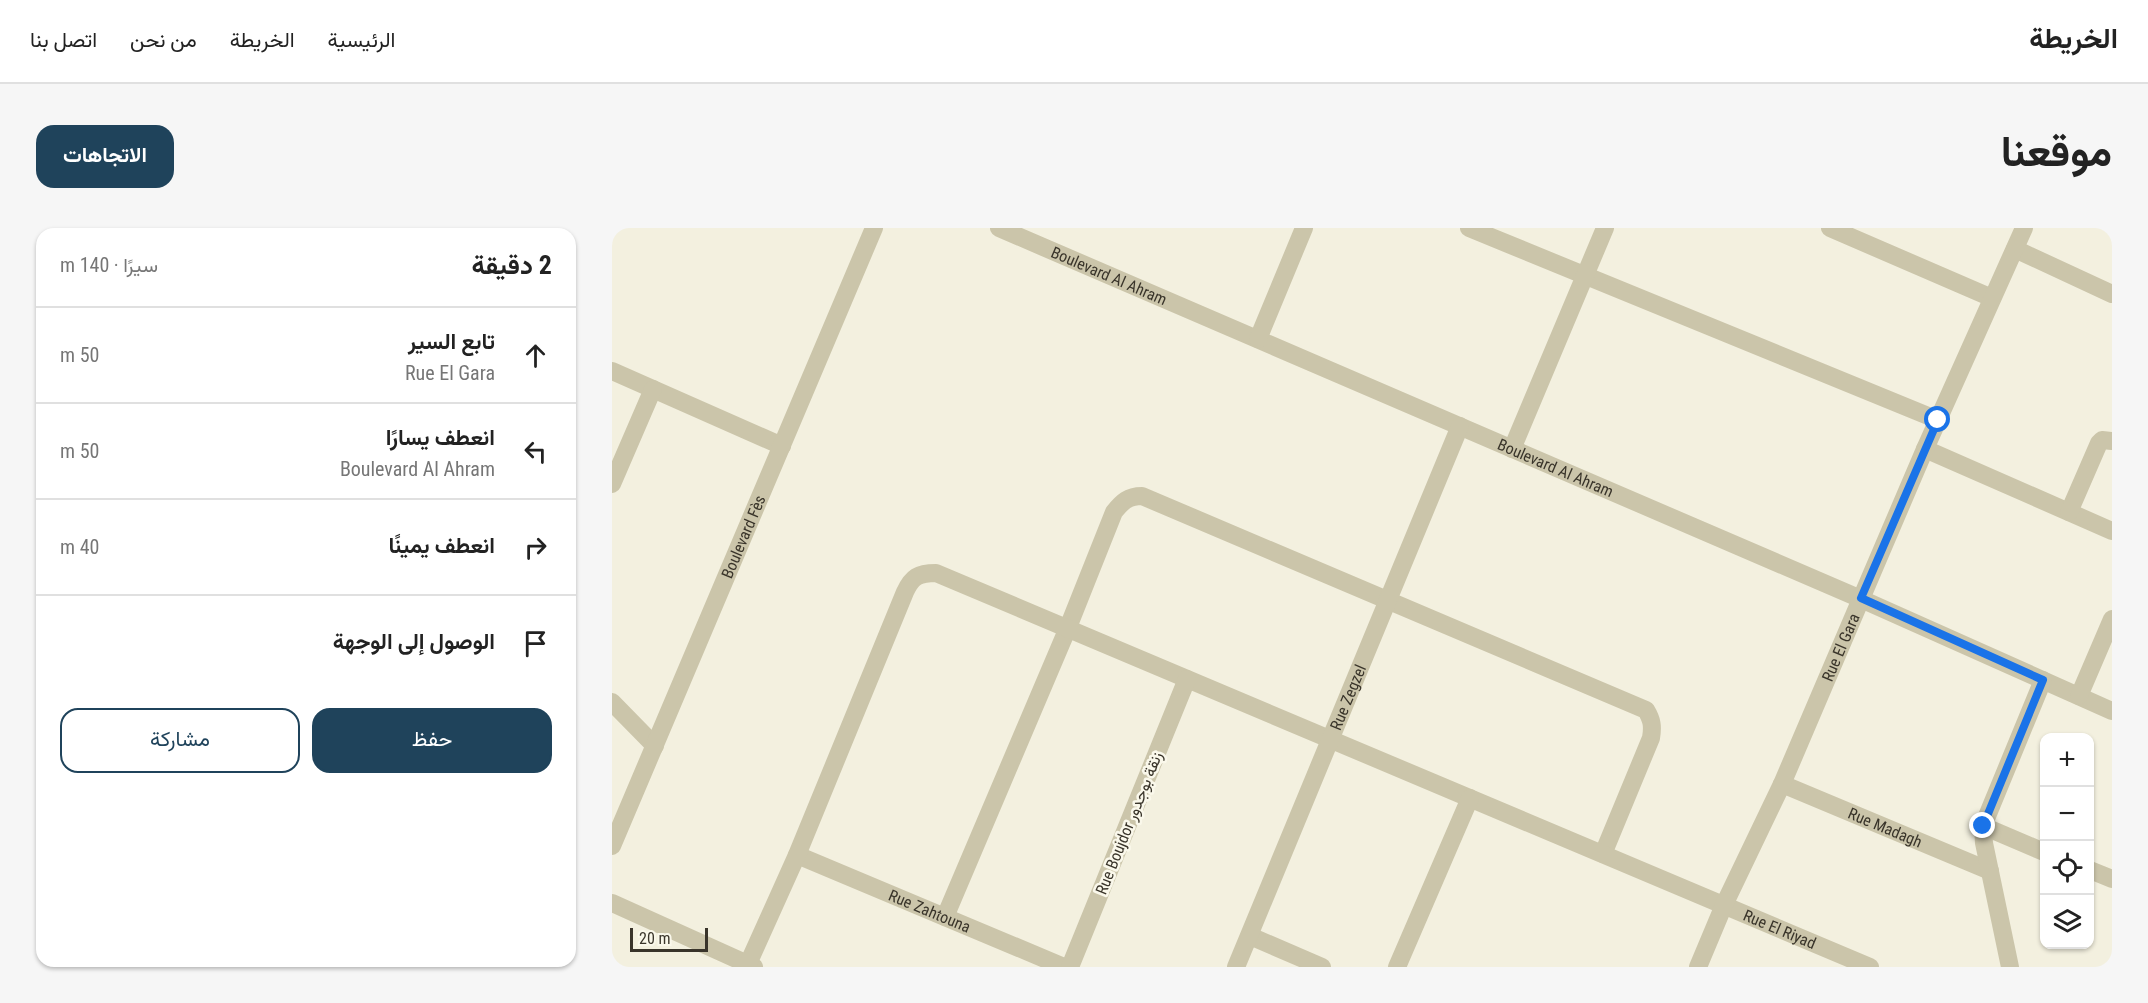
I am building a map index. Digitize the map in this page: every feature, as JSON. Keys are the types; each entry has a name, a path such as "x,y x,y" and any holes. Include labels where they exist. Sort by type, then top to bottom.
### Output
{"street":[{"name":"Boulevard Fès","path":"612,846 874,228"},
{"name":"Boulevard Al Ahram","path":"999,228 1861,598 2112,711"},
{"path":"1258,339 1304,228"},
{"path":"1469,228 1938,420"},
{"path":"1512,449 1605,228"},
{"path":"1830,228 1992,298"},
{"name":"Rue El Gara","path":"1698,967 1724,904 1782,784 1924,449 2024,228"},
{"path":"2015,249 2112,294"},
{"path":"612,371 782,446"},
{"path":"612,484 653,389"},
{"name":"Rue Zegzel","path":"1236,967 1460,426"},
{"path":"2069,512 2099,443 2102,440 2112,441"},
{"path":"1924,449 2112,531"},
{"path":"945,917 1067,630 1114,512 1122,501 1142,495 1646,710 1652,720 1651,738 1603,854"},
{"name":"Rue El Riyad","path":"797,855 905,592 915,575 936,573 1870,967"},
{"path":"2079,696 2112,619"},
{"name":"Rue Boujdor زنقة بوجدور","path":"1070,967 1187,679"},
{"path":"2010,967 1984,843 1983,826 2043,680"},
{"path":"612,702 655,746"},
{"name":"Rue Madagh","path":"1782,784 1990,871"},
{"path":"1397,967 1470,798"},
{"path":"1983,826 2040,850"},
{"path":"612,903 751,966 797,855"},
{"name":"Rue Zahtouna","path":"797,855 1064,967"},
{"path":"2094,872 2112,879"},
{"path":"1250,936 1322,967"}],"route":[{"path":"1938,420 1861,598 2043,680 1983,826"}]}
